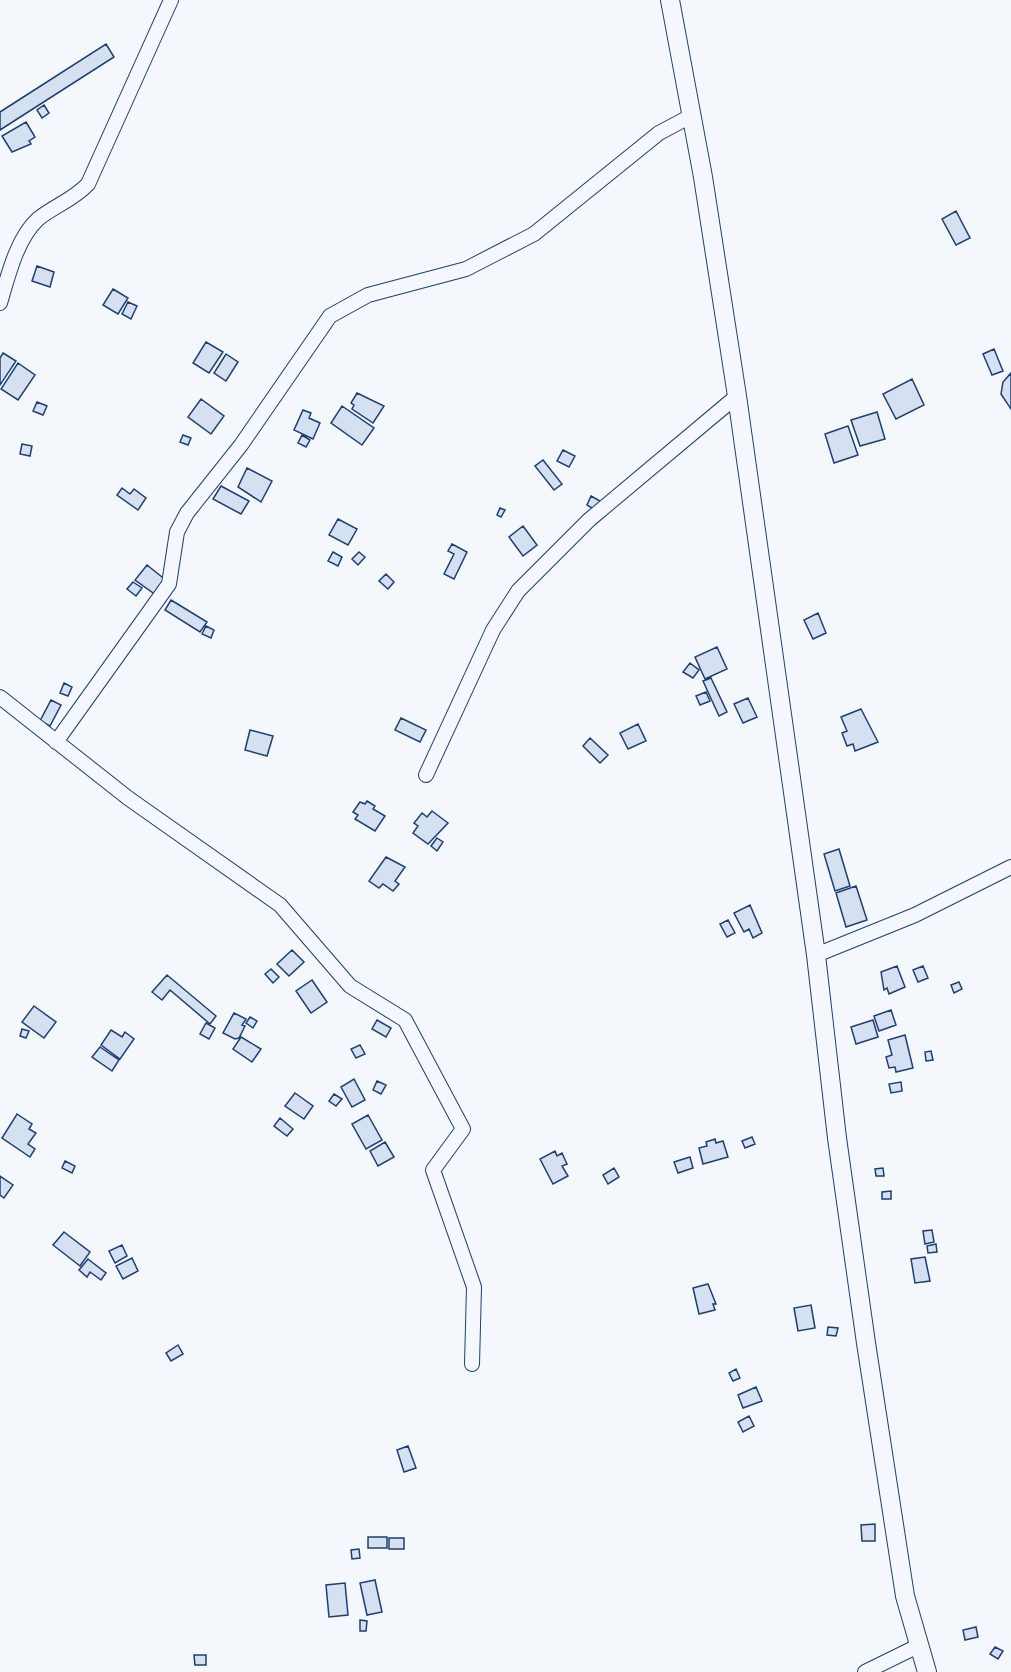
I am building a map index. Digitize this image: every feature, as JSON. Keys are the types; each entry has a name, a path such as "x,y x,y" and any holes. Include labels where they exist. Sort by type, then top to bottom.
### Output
{"main road":[{"path":"670,0 737,396 816,955 837,1138 866,1343 905,1596 927,1672"}],"street":[{"path":"0,303 19,249 29,230 39,219 66,203 87,184 171,0"},
{"path":"56,742 169,585 177,532 188,513 241,445 330,316 368,295 466,269 534,234 659,133 691,116"},
{"path":"426,775 498,620 518,591 589,520 737,396"},
{"path":"0,697 128,798 280,905 350,986 405,1020 463,1129 433,1170 474,1287 471,1364"},
{"path":"816,955 915,915 1011,867"},
{"path":"865,1672 920,1646"}],"building":[{"path":"106,44 114,57 0,130 0,112"},
{"path":"44,105 49,113 42,118 37,110"},
{"path":"26,122 35,137 29,141 31,144 12,152 2,136"},
{"path":"956,211 970,238 956,245 942,219"},
{"path":"37,266 54,272 50,287 32,281"},
{"path":"113,289 128,298 118,314 103,305"},
{"path":"128,302 137,306 131,319 122,314"},
{"path":"206,342 223,352 209,373 193,363"},
{"path":"994,349 1003,371 992,375 983,354"},
{"path":"3,353 16,361 0,385 0,358"},
{"path":"226,354 238,362 226,381 214,373"},
{"path":"18,363 35,375 18,400 1,389"},
{"path":"1011,373 1011,409 1001,394 1003,382"},
{"path":"912,379 924,405 896,419 883,394"},
{"path":"357,393 384,406 373,423 352,409 354,405 351,403"},
{"path":"201,399 224,416 211,434 188,417"},
{"path":"37,402 47,406 43,415 33,411"},
{"path":"342,406 374,428 362,445 331,423"},
{"path":"303,410 311,413 309,418 320,423 313,439 294,430"},
{"path":"877,412 885,439 860,446 851,420"},
{"path":"848,426 858,455 834,463 825,434"},
{"path":"183,435 191,438 188,445 180,442"},
{"path":"302,435 310,440 306,447 298,443"},
{"path":"22,444 32,446 30,456 20,454"},
{"path":"563,450 575,456 569,467 557,461"},
{"path":"543,460 562,484 554,490 535,466"},
{"path":"247,468 272,481 261,502 238,487"},
{"path":"221,486 249,501 241,514 213,499"},
{"path":"122,488 130,494 134,489 146,498 138,510 117,495"},
{"path":"591,496 600,501 595,510 587,505"},
{"path":"500,508 505,510 501,517 497,515"},
{"path":"338,519 357,529 348,545 329,535"},
{"path":"523,526 537,545 523,556 509,537"},
{"path":"452,544 467,552 454,579 444,574 454,554 448,551"},
{"path":"333,552 342,557 338,566 328,561"},
{"path":"359,552 365,557 358,565 352,559"},
{"path":"147,565 167,581 156,595 135,580"},
{"path":"386,574 394,582 388,589 379,581"},
{"path":"133,582 142,588 136,596 127,589"},
{"path":"171,600 207,622 200,632 165,610"},
{"path":"818,613 826,633 813,639 804,620"},
{"path":"206,626 214,630 211,638 202,634"},
{"path":"717,647 727,669 705,679 695,657"},
{"path":"690,663 699,670 693,678 683,672"},
{"path":"711,678 727,712 719,716 703,681"},
{"path":"64,683 72,687 68,696 60,693"},
{"path":"706,692 710,701 700,705 696,696"},
{"path":"748,698 757,717 743,723 734,704"},
{"path":"51,700 61,705 50,726 40,721"},
{"path":"861,709 878,742 855,751 853,744 847,746 842,733 847,731 841,717"},
{"path":"401,718 426,730 420,742 395,730"},
{"path":"638,724 646,741 628,749 620,733"},
{"path":"250,730 273,736 267,756 245,750"},
{"path":"590,738 608,755 600,763 583,746"},
{"path":"367,801 375,806 373,809 385,816 375,831 355,819 358,815 353,812 360,802 365,804"},
{"path":"432,811 448,823 428,844 413,833 418,826 414,823 422,813 427,817"},
{"path":"437,838 443,842 437,851 431,846"},
{"path":"839,849 850,886 835,891 824,854"},
{"path":"386,857 405,867 395,881 399,884 393,891 383,884 379,888 369,881"},
{"path":"856,886 867,920 846,927 836,893"},
{"path":"750,905 762,933 753,938 749,929 744,932 734,913"},
{"path":"728,920 735,933 727,937 720,924"},
{"path":"292,950 304,962 289,976 277,964"},
{"path":"897,966 905,987 889,994 887,988 884,990 881,972"},
{"path":"923,966 928,978 918,982 913,970"},
{"path":"271,969 279,977 273,983 265,974"},
{"path":"167,975 216,1016 210,1024 170,990 162,1000 152,992"},
{"path":"312,980 327,1002 311,1013 296,991"},
{"path":"959,982 962,989 954,993 951,985"},
{"path":"34,1006 56,1022 44,1038 22,1022"},
{"path":"891,1010 896,1025 879,1031 874,1016"},
{"path":"234,1013 246,1019 239,1038 235,1039 223,1033"},
{"path":"250,1017 257,1021 253,1028 246,1023"},
{"path":"377,1020 391,1028 386,1037 372,1029"},
{"path":"873,1020 878,1037 856,1044 851,1027"},
{"path":"206,1023 215,1028 209,1039 200,1034"},
{"path":"22,1029 29,1031 26,1038 20,1036"},
{"path":"111,1030 122,1037 125,1032 134,1039 120,1059 101,1045"},
{"path":"905,1035 913,1068 896,1072 895,1067 889,1068 886,1057 892,1055 888,1040"},
{"path":"241,1037 261,1049 252,1062 233,1049"},
{"path":"360,1045 365,1054 356,1058 351,1049"},
{"path":"100,1047 119,1060 112,1071 92,1057"},
{"path":"931,1051 933,1060 926,1061 925,1052"},
{"path":"354,1079 365,1100 352,1107 341,1087"},
{"path":"377,1081 386,1085 381,1094 373,1090"},
{"path":"901,1082 902,1091 891,1093 889,1084"},
{"path":"295,1093 313,1106 304,1119 285,1106"},
{"path":"334,1094 342,1099 336,1106 329,1101"},
{"path":"17,1114 32,1124 29,1129 36,1133 28,1144 35,1149 30,1157 2,1138"},
{"path":"368,1115 382,1140 366,1149 352,1124"},
{"path":"280,1118 293,1129 287,1136 274,1126"},
{"path":"752,1137 755,1144 745,1148 742,1141"},
{"path":"715,1139 716,1143 723,1141 728,1157 703,1164 699,1148 707,1146 706,1142"},
{"path":"385,1142 394,1157 378,1166 370,1151"},
{"path":"555,1151 557,1156 562,1153 567,1164 562,1166 568,1176 553,1184 540,1159"},
{"path":"690,1157 693,1168 678,1173 674,1162"},
{"path":"65,1161 75,1166 72,1173 62,1168"},
{"path":"614,1168 619,1177 608,1184 603,1175"},
{"path":"883,1168 884,1176 876,1176 875,1169"},
{"path":"0,1176 13,1185 4,1198 0,1195"},
{"path":"891,1191 891,1199 882,1199 882,1192"},
{"path":"932,1230 934,1242 925,1244 923,1231"},
{"path":"64,1232 90,1252 80,1266 53,1245"},
{"path":"936,1244 937,1252 928,1253 927,1246"},
{"path":"122,1245 127,1256 115,1263 109,1251"},
{"path":"925,1257 930,1281 915,1283 911,1259"},
{"path":"132,1258 138,1271 123,1279 116,1266"},
{"path":"88,1259 106,1273 101,1280 90,1272 87,1277 79,1270"},
{"path":"708,1284 716,1304 713,1304 715,1310 699,1314 693,1288"},
{"path":"811,1305 815,1328 798,1331 794,1308"},
{"path":"828,1327 838,1328 836,1336 827,1335"},
{"path":"178,1345 183,1354 171,1361 166,1353"},
{"path":"736,1369 740,1378 733,1381 729,1373"},
{"path":"756,1387 762,1401 743,1408 738,1395"},
{"path":"749,1416 754,1426 743,1432 738,1422"},
{"path":"408,1446 416,1468 404,1472 397,1450"},
{"path":"875,1524 875,1541 862,1541 861,1525"},
{"path":"368,1537 387,1537 387,1548 368,1548"},
{"path":"389,1538 404,1538 404,1549 389,1549"},
{"path":"359,1549 360,1558 352,1559 351,1550"},
{"path":"375,1580 382,1612 367,1615 360,1583"},
{"path":"345,1583 348,1615 329,1617 326,1585"},
{"path":"360,1620 367,1621 366,1631 360,1631"},
{"path":"976,1627 978,1637 965,1640 963,1630"},
{"path":"995,1647 1003,1651 998,1659 990,1654"},
{"path":"194,1655 206,1655 206,1665 195,1665"}]}
